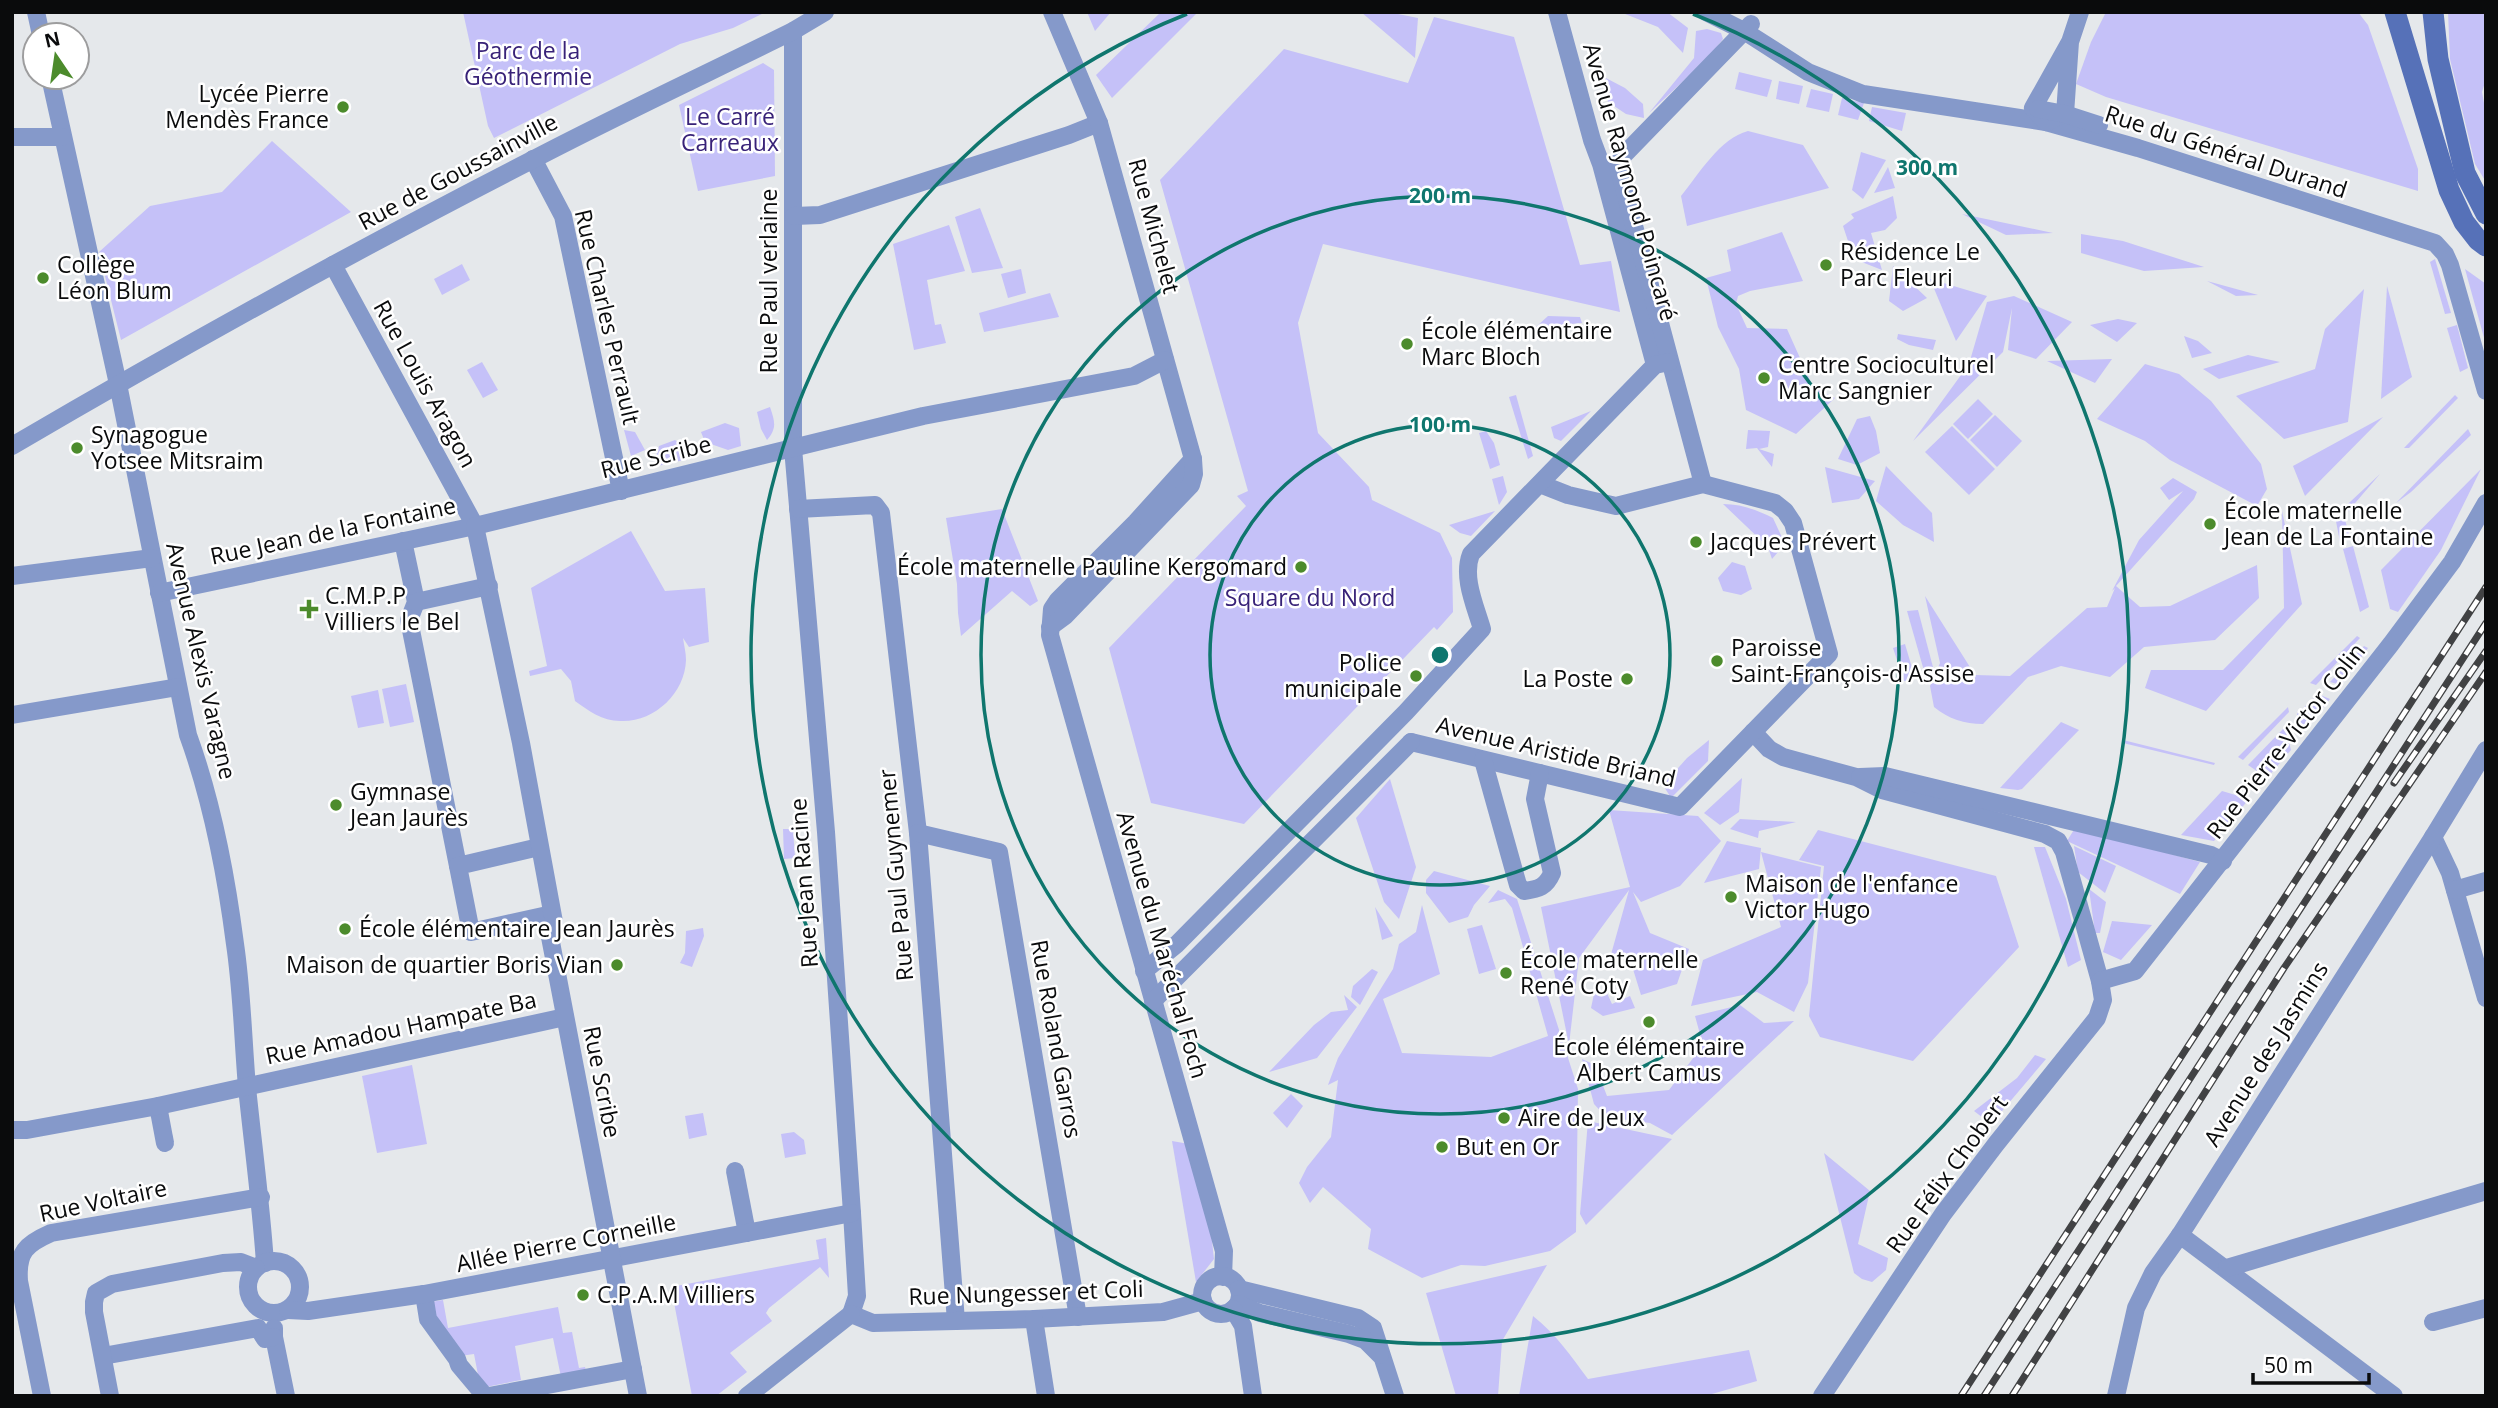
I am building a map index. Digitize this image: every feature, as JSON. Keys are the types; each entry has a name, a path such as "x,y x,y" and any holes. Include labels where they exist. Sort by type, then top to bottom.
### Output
{"main road":[{"path":"2395,12 2449,190 2464,222 2483,245"},
{"path":"2433,12 2438,59 2465,173 2486,214"}],"street":[{"name":"Rue de Goussainville","path":"12,446 333,265 533,159 793,31 825,12"},
{"name":"Rue Michelet","path":"1050,627 1065,616 1191,485 1194,474 1193,459 1099,123 1052,12"},
{"name":"Avenue Raymond Poincaré","path":"1557,12 1592,140 1609,163 1662,364 1703,484"},
{"path":"1706,12 1748,27 1833,72 1874,87 1938,99 2033,108 2055,116 2070,42 2080,12"},
{"path":"1733,12 1748,27"},
{"path":"1609,163 1748,27"},
{"name":"Rue du Général Durand","path":"1748,27 1808,72 1863,94 2055,116 2381,216 2391,228 2435,243 2445,254 2486,391"},
{"name":"Rue Paul verlaine","path":"793,31 793,448"},
{"path":"2033,108 2070,42"},
{"name":"Avenue Alexis Varagne","path":"53,91 118,384 188,736 202,775 233,927 247,1087 261,1197 261,1266 248,1284 252,1302 258,1308 282,1312"},
{"path":"794,216 820,215 1099,123"},
{"path":"12,137 62,137"},
{"name":"Rue Charles Perrault","path":"533,159 562,216 621,491"},
{"name":"Rue Louis Aragon","path":"333,265 475,526"},
{"name":"Rue Scribe","path":"638,1396 550,937 554,922 475,526 923,416 1134,376 1165,360"},
{"path":"1144,971 1177,944 1406,712 1482,629 1469,581 1467,566 1471,554 1662,364"},
{"name":"Rue Jean Racine","path":"793,448 826,832 852,1213 857,1296 850,1314"},
{"path":"1540,484 1581,499 1616,506 1703,484 1775,503 1786,511 1793,523 1829,654 1753,732 1769,749 1783,757 1856,777 1882,790 2045,834 2058,841 2064,852 2100,981"},
{"name":"Rue Pierre-Victor Colin","path":"2100,981 2135,971 2224,861 2452,562 2486,503"},
{"name":"Rue Paul Guynemer","path":"798,509 875,505 881,513 918,833 956,1321"},
{"name":"Rue Jean de la Fontaine","path":"159,593 475,526"},
{"path":"403,541 416,602 409,620 471,932 552,914"},
{"path":"12,576 152,558"},
{"path":"416,602 489,586"},
{"name":"Avenue du Maréchal Foch","path":"1050,627 1053,649 1224,1251 1223,1276"},
{"path":"12,715 178,687"},
{"path":"1153,1001 1411,742 1406,712"},
{"name":"Avenue Aristide Briand","path":"1411,742 1679,807 1753,732"},
{"name":"Avenue des Jasmins","path":"2116,1396 2136,1308 2153,1273 2180,1235 2434,837 2486,750"},
{"path":"1483,760 1518,885 1524,891 1538,889 1548,883 1552,873 1535,799 1540,774"},
{"path":"1856,777 1885,776 2211,855 2224,861"},
{"path":"2058,841 2064,820"},
{"name":"Rue Roland Garros","path":"918,833 999,852 1078,1317"},
{"path":"2434,837 2455,890 2486,998"},
{"path":"458,866 539,847"},
{"path":"2455,890 2486,881"},
{"name":"Rue Félix Chobert","path":"1822,1396 1943,1214 2097,1018 2103,1000 2100,981"},
{"name":"Rue Amadou Hampate Ba","path":"12,1130 27,1130 158,1106 565,1017"},
{"path":"158,1106 165,1143"},
{"path":"735,1171 747,1233"},
{"path":"2227,1268 2486,1191"},
{"name":"Rue Voltaire","path":"42,1396 19,1281 18,1265 23,1252 32,1241 51,1233 261,1197"},
{"name":"Allée Pierre Corneille","path":"282,1312 308,1311 424,1294 852,1213"},
{"path":"2180,1235 2394,1396"},
{"path":"110,1396 94,1301 96,1293 105,1286 223,1263 241,1262 261,1266 278,1262 289,1266 298,1276 300,1289 297,1301 282,1312 274,1337 286,1396"},
{"path":"1237,1301 1220,1314 1207,1307 1203,1301 1205,1286 1209,1281 1223,1276 1236,1283 1253,1396"},
{"path":"424,1294 428,1318 459,1365 487,1396 633,1369"},
{"name":"Rue Nungesser et Coli","path":"850,1314 873,1323 1034,1319 1163,1312 1203,1301"},
{"path":"1237,1301 1261,1313 1365,1340 1378,1351 1387,1368 1395,1396"},
{"path":"2433,1322 2486,1308"},
{"path":"747,1396 850,1314"},
{"path":"1034,1319 1046,1396"},
{"path":"103,1356 258,1328 265,1339 274,1337"},
{"path":"456,1375 472,1396"}],"green space":[{"name":"Parc de la Géothermie","path":"463,12 766,12 733,28 680,44 494,138 488,126"},
{"path":"1087,12 1111,12 1095,31"},
{"path":"1161,12 1198,12 1112,98 1096,75"},
{"path":"1361,12 1388,12 1418,18 1415,58"},
{"path":"1620,12 1667,12 1688,28 1683,53 1658,27"},
{"path":"2106,12 2358,12 2368,25 2418,169 2418,191 2106,97 2076,84 2091,42"},
{"path":"2448,12 2486,12 2486,79 2482,92 2486,114 2486,182 2475,164 2450,59"},
{"name":"Square du Nord","path":"1434,17 1514,37 1580,265 1611,261 1620,312 1323,244 1298,323 1318,433 1369,487 1372,500 1440,533 1452,558 1453,612 1437,630 1434,627 1244,824 1151,803 1109,648 1246,506 1237,496 1248,491 1160,180 1284,49 1408,83"},
{"path":"1707,29 1721,33 1723,39 1708,58 1649,113 1694,58 1696,31"},
{"name":"Le Carré Carreaux","path":"763,63 774,70 775,176 698,191 679,105"},
{"path":"1739,72 1772,80 1767,97 1735,89"},
{"path":"1602,76 1625,88 1643,104 1644,118 1626,114 1608,102"},
{"path":"1779,81 1803,86 1799,104 1776,99"},
{"path":"1811,89 1833,94 1829,112 1806,107"},
{"path":"1842,98 1864,103 1858,120 1838,115"},
{"path":"1872,107 1906,113 1902,131 1869,121"},
{"path":"1748,131 1803,145 1829,188 1687,226 1681,196 1719,149"},
{"path":"272,141 351,212 121,340 99,252 150,206 222,192"},
{"path":"1861,152 1886,160 1863,199 1852,190"},
{"path":"1888,167 1895,188 1874,193"},
{"path":"1893,196 1897,218 1885,230 1871,233 1882,270 1854,259 1843,226 1854,218 1851,214"},
{"path":"980,208 1003,268 972,273 955,217"},
{"path":"1962,214 2053,233 2006,235"},
{"path":"949,225 965,271 927,280 935,325 941,324 946,343 914,350 893,244"},
{"path":"1782,232 1803,281 1750,291 1738,296 1736,304 1747,328 1787,329 1813,387 1835,398 1796,434 1746,410 1739,369 1718,327 1706,278 1731,271 1727,250"},
{"path":"2081,234 2123,241 2204,267 2144,271 2081,253"},
{"path":"2435,259 2451,313 2445,314 2430,262"},
{"path":"462,264 470,280 442,295 434,279"},
{"path":"1893,266 1927,298 1903,311 1889,301"},
{"path":"1021,269 1026,293 1008,298 1001,274"},
{"path":"2465,269 2486,284 2486,345"},
{"path":"1930,279 1987,296 1956,341"},
{"path":"2207,281 2258,295 2236,296"},
{"path":"2387,286 2412,377 2381,399"},
{"path":"2364,289 2348,422 2284,439 2236,396 2315,369 2325,329"},
{"path":"1050,293 1059,317 984,332 979,313"},
{"path":"2014,296 2072,322 2036,359 2008,350 2012,308 2003,352 1913,441 1969,364 1987,302"},
{"path":"1548,316 1580,317 1582,323 1536,327"},
{"path":"2118,319 2137,323 2117,342 2090,325"},
{"path":"2457,325 2468,368 2460,372 2447,328"},
{"path":"1898,334 1936,340 1933,350 1909,345 1897,339"},
{"path":"2184,336 2198,341 2212,353 2192,358"},
{"path":"2248,355 2280,362 2219,379 2203,369"},
{"path":"2112,359 2095,383 2047,361"},
{"path":"482,362 498,390 483,398 467,370"},
{"path":"2145,364 2179,374 2211,401 2261,464 2267,489 2257,506 2170,460 2145,441 2097,419"},
{"path":"1516,395 1533,456 1528,459 1509,397"},
{"path":"2455,395 2458,398 2409,448 2404,448"},
{"path":"1978,399 1993,414 1968,439 1953,424"},
{"path":"770,407 774,425 767,440 757,412"},
{"path":"1591,411 1561,441 1554,438 1551,427"},
{"path":"1995,415 2022,441 1997,467 1970,440"},
{"path":"1870,416 1880,453 1857,465 1838,459 1857,419"},
{"path":"2383,417 2305,496 2293,466"},
{"path":"725,423 739,428 741,446 728,450 705,442 701,432"},
{"path":"1952,426 1995,469 1969,495 1925,452"},
{"path":"2468,429 2471,435 2396,503"},
{"path":"624,430 635,432 645,450 631,456"},
{"path":"1748,430 1770,431 1768,447 1759,449 1774,454 1772,467 1757,448 1746,449"},
{"path":"1486,431 1494,443 1500,465 1490,469 1479,433"},
{"path":"675,440 697,457 653,467 659,446"},
{"path":"1886,466 1932,513 1934,542 1903,525 1876,501"},
{"path":"1825,467 1875,481 1859,499 1832,503"},
{"path":"2481,469 2441,550 2398,612 2390,609 2381,570"},
{"path":"2380,474 2344,516 2350,538 2340,542 2335,516"},
{"path":"1503,476 1507,492 1499,505 1492,479"},
{"path":"2173,478 2197,492 2194,499 2116,586 2140,607 2170,606 2257,565 2259,598 2215,640 2144,647 2110,677 2061,666 2028,677 1983,724 1957,720 1934,707 1930,686 1940,663 1925,596 1975,675 2010,676 2087,608 2107,607 2115,588 2112,591 2139,540 2183,491 2169,500 2160,488"},
{"path":"1723,504 1749,508 1773,518 1785,544 1772,559 1768,547"},
{"path":"1002,509 1038,601 1030,606 1012,591 961,636 957,584 946,518"},
{"path":"1495,511 1471,536 1460,533 1449,525"},
{"path":"2282,511 2302,604 2206,711 2145,688 2151,670 2223,670 2284,608"},
{"path":"631,531 665,591 705,588 709,642 689,647 683,638 686,657 684,672 680,684 665,704 644,717 613,721 596,715 575,701 571,681 561,669 530,676 529,671 547,666 531,588"},
{"path":"2353,546 2369,607 2360,612 2343,549"},
{"path":"1732,562 1745,566 1752,589 1741,595 1723,591 1718,578"},
{"path":"1918,610 1934,671 1928,685 1907,611"},
{"path":"2357,636 2360,638 2316,685 2310,683"},
{"path":"1905,644 1915,678 1904,681 1893,648"},
{"path":"2364,646 2368,648 2341,685 2330,682"},
{"path":"406,684 414,722 390,727 382,689"},
{"path":"378,690 384,723 358,728 351,696"},
{"path":"2318,694 2330,699 2302,734 2297,714"},
{"path":"2288,707 2289,712 2243,760 2238,757"},
{"path":"2061,722 2079,730 2022,789 2000,788"},
{"path":"2285,727 2291,750 2267,778 2248,765"},
{"path":"1709,740 1708,761 1671,798 1663,785 1687,758"},
{"path":"2123,740 2215,763 2214,765 2123,743"},
{"path":"1742,778 1739,812 1720,825 1704,813"},
{"path":"1390,779 1416,867 1399,919 1384,902 1356,818"},
{"path":"2222,791 2249,799 2214,841 2181,835"},
{"path":"1609,810 1698,816 1721,841 1680,886 1641,902 1633,892 1650,933 1689,949 1677,984 1641,995 1628,953 1610,958 1629,890 1579,958 1569,1045 1541,907 1630,887"},
{"path":"1740,819 1796,822 1759,831 1758,838 1730,829"},
{"path":"2075,828 2200,862 2180,894 2067,841"},
{"path":"783,829 793,829 795,858 784,859"},
{"path":"1818,830 1996,876 2019,947 1913,1061 1820,1037 1809,1016 1824,866 1799,860"},
{"path":"1727,841 1761,848 1759,869 1704,883"},
{"path":"2074,846 2116,866 2105,893 2078,872"},
{"path":"2034,847 2045,847 2066,899 2081,960 2068,967"},
{"path":"1761,852 1821,867 1808,983 1794,1012 1757,992 1691,1006 1703,960 1781,927"},
{"path":"1434,871 1490,886 1468,917 1449,923 1426,893 1426,880"},
{"path":"2089,889 2106,902 2100,933 2095,933"},
{"path":"1498,890 1517,899 1578,1089 1576,1232 1550,1251 1485,1266 1461,1265 1422,1278 1368,1249 1371,1229 1323,1187 1310,1203 1299,1183 1307,1167 1331,1137 1338,1080 1328,1085 1338,1058 1393,969 1399,944 1416,932 1422,905 1440,974 1383,999 1402,1053 1491,1057 1548,1036 1512,908 1505,899 1488,903"},
{"path":"1375,907 1393,936 1382,940"},
{"path":"2112,921 2152,925 2121,960 2103,952"},
{"path":"1482,925 1496,969 1479,974 1467,929"},
{"path":"703,928 704,936 692,967 680,963 685,953 686,931"},
{"path":"1372,969 1378,972 1360,1005 1351,997 1353,986"},
{"path":"1606,991 1612,1004 1630,996 1635,1008 1603,1016 1591,1008 1594,994"},
{"path":"1344,995 1357,1007 1317,1058 1269,1072 1314,1025 1331,1012 1348,1010"},
{"path":"1740,1005 1764,1023 1794,1021 1672,1135 1650,1123 1606,1117 1594,1104 1582,1059 1595,1065 1607,1096 1669,1090 1703,1045 1695,1016"},
{"path":"2035,1055 2046,1059 1991,1124 1974,1111 2017,1078"},
{"path":"412,1065 427,1144 377,1153 362,1076"},
{"path":"1291,1094 1303,1106 1287,1128 1273,1113"},
{"path":"703,1113 707,1135 689,1139 685,1116"},
{"path":"1588,1121 1672,1139 1586,1225 1580,1214"},
{"path":"794,1132 804,1140 806,1154 785,1158 781,1134"},
{"path":"1172,1141 1189,1144 1209,1214 1214,1259 1196,1282"},
{"path":"1824,1153 1870,1191 1858,1244 1888,1258 1886,1270 1872,1282 1854,1273"},
{"path":"826,1238 829,1278 820,1267 769,1308 766,1313 772,1321 730,1353 747,1372 716,1396 692,1396 671,1287 819,1259 816,1240"},
{"path":"1547,1265 1502,1341 1498,1396 1456,1396 1426,1293"},
{"path":"443,1300 448,1328 558,1307 563,1333 572,1332 579,1368 585,1367 586,1371 561,1377 553,1338 515,1346 521,1380 486,1387 479,1380 474,1354 460,1356 434,1321 431,1302"},
{"path":"1533,1316 1556,1338 1588,1379 1749,1350 1757,1381 1705,1396 1519,1396"}],"railway":[{"path":"1961,1396 2486,587"},
{"path":"1984,1396 2486,623"},
{"path":"2394,783 2486,651"},
{"path":"2012,1396 2284,968 2486,672"}],"place":[{"name":"Lycée Pierre Mendès France","path":"343,107"},
{"name":"Résidence Le Parc Fleuri","path":"1826,265"},
{"name":"Collège Léon Blum","path":"43,278"},
{"name":"École élémentaire Marc Bloch","path":"1407,344"},
{"name":"Centre Socioculturel Marc Sangnier","path":"1764,378"},
{"name":"Synagogue Yotsee Mitsraim","path":"77,448"},
{"name":"École maternelle Jean de La Fontaine","path":"2210,524"},
{"name":"Jacques Prévert","path":"1696,542"},
{"name":"École maternelle Pauline Kergomard","path":"1301,567"},
{"name":"C.M.P.P Villiers le Bel","path":"309,609"},
{"name":"Paroisse Saint-François-d'Assise","path":"1717,661"},
{"name":"Police municipale","path":"1416,676"},
{"name":"La Poste","path":"1627,679"},
{"name":"Gymnase Jean Jaurès","path":"336,805"},
{"name":"Maison de l'enfance Victor Hugo","path":"1731,897"},
{"name":"École élémentaire Jean Jaurès","path":"345,929"},
{"name":"Maison de quartier Boris Vian","path":"617,965"},
{"name":"École maternelle René Coty","path":"1506,973"},
{"name":"École élémentaire Albert Camus","path":"1649,1022"},
{"name":"Aire de Jeux","path":"1504,1118"},
{"name":"But en Or","path":"1442,1147"},
{"name":"C.P.A.M Villiers","path":"583,1295"}]}
